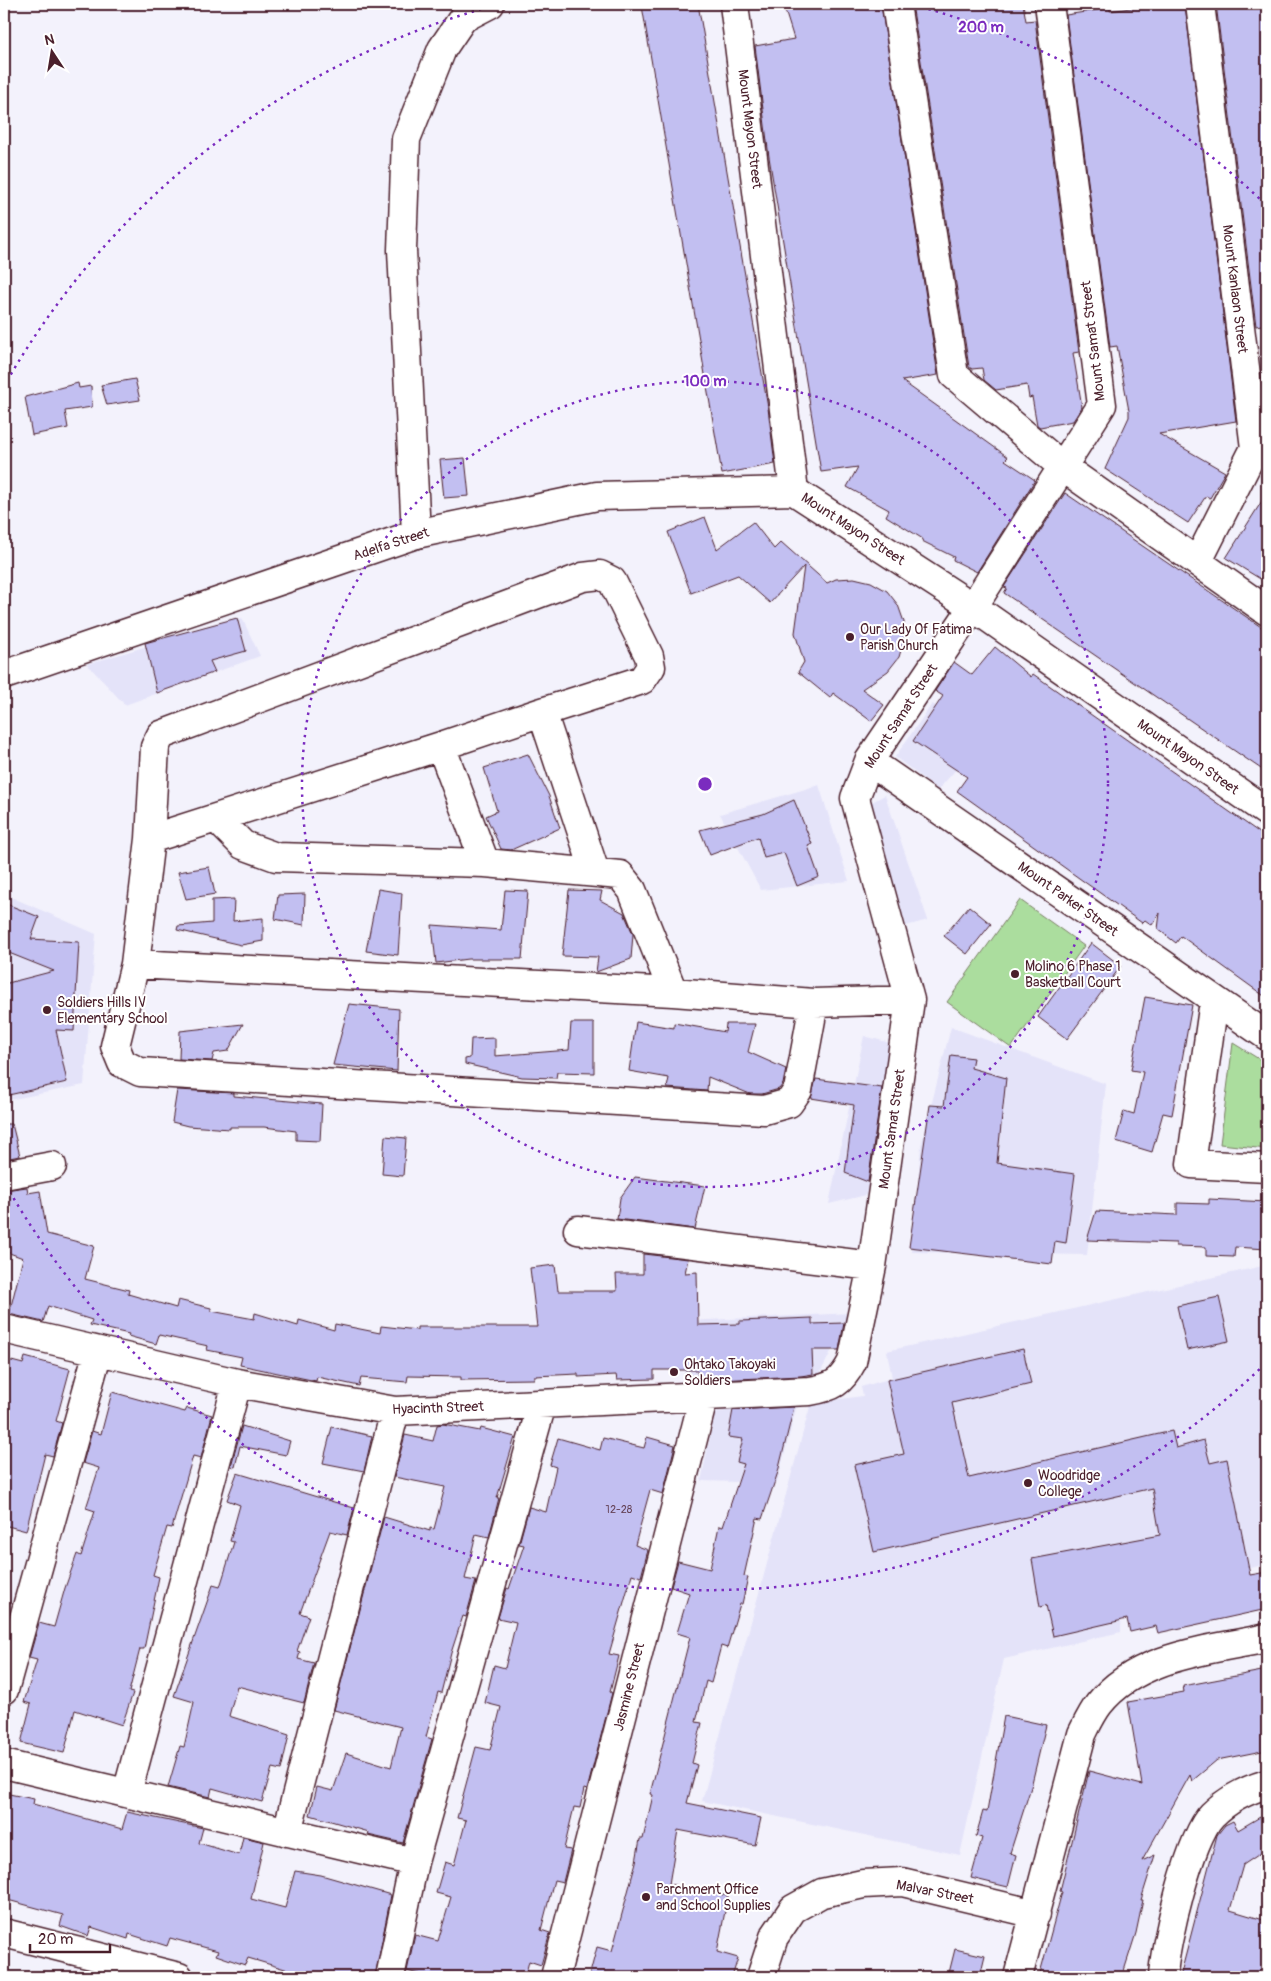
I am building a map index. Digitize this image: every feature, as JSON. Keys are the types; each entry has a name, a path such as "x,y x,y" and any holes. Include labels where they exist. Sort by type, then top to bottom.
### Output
{"street":[{"path":"416,534 402,250 406,139 442,49 464,18 490,4"},
{"name":"Mount Mayon Street","path":"734,4 794,491 973,607 1267,812"},
{"path":"896,4 954,375 1064,468 1267,611"},
{"name":"Mount Samat Street","path":"846,1375 852,1362 872,1266 910,1000 855,798 869,761 1064,468 1102,405 1049,4"},
{"name":"Mount Kanlaon Street","path":"1198,561 1256,448 1200,4"},
{"name":"Adelfa Street","path":"4,675 416,534 597,496 794,491"},
{"path":"150,839 642,680 651,667 649,656 612,581 600,574 583,577 161,735 155,746 150,839 135,964 115,1046 122,1063 140,1072 764,1110 790,1103 798,1090 814,1003"},
{"path":"542,712 595,872"},
{"path":"442,746 485,863"},
{"name":"Mount Parker Street","path":"869,761 1267,1036"},
{"path":"216,818 243,845 276,857 485,863 620,875 632,890 673,992"},
{"path":"135,964 673,992 814,1003 910,1000"},
{"path":"1214,1001 1191,1164 1267,1168"},
{"path":"4,1175 52,1166"},
{"path":"578,1230 872,1266"},
{"name":"Hyacinth Street","path":"4,1329 237,1383 395,1411 810,1391 832,1387 846,1375"},
{"path":"4,1690 98,1352"},
{"path":"127,1794 237,1383"},
{"name":"Jasmine Street","path":"555,1977 704,1396"},
{"path":"390,1977 414,1862 542,1404"},
{"path":"287,1832 395,1411"},
{"path":"1018,1977 1082,1734 1099,1704 1124,1680 1163,1661 1267,1638"},
{"path":"4,1764 414,1862"},
{"path":"1163,1977 1163,1957 1192,1848 1210,1816 1241,1792 1267,1784"},
{"name":"Malvar Street","path":"761,1977 774,1937 793,1910 822,1893 863,1884 902,1882 1036,1914"},
{"path":"4,1933 179,1977"}],"shaded area":[{"path":"242,618 260,656 125,705 87,664"},
{"path":"932,704 960,719 959,766 938,790 895,757"},
{"path":"819,785 849,881 761,890 720,814"},
{"path":"885,795 928,920 906,926 870,803"},
{"name":"Soldiers Hills IV Elementary School","path":"4,894 96,934 84,1085 4,1101"},
{"path":"951,1027 1106,1084 1087,1255 912,1252 921,1146"},
{"path":"864,1036 898,1045 866,1195 829,1204"},
{"name":"Woodridge College","path":"1267,1265 1267,1564 1122,1598 1121,1632 1004,1659 960,1855 702,1801 811,1403 863,1396 861,1387 892,1378 887,1351"},
{"path":"851,1313 818,1377 684,1383 687,1321"},
{"path":"797,1405 777,1483 701,1481 715,1412"}],"green space":[{"name":"Molino 6 Phase 1 Basketball Court","path":"1020,900 1084,946 1011,1048 947,1002"},
{"path":"1233,1043 1267,1064 1267,1149 1220,1144"}],"building":[{"path":"653,4 698,4 768,408 775,464 722,474 642,6"},
{"path":"783,4 881,4 938,375 902,381 1008,457 1005,460 1035,480 977,572 953,560 954,557 922,541 923,539 886,516 889,510 847,487 858,467 821,472 769,157 755,46 794,39"},
{"path":"912,4 1023,4 1026,21 1035,20 1079,352 1073,353 1082,407 1073,421 1040,427 1037,425 1032,397 1029,398 1027,385 996,390 984,380 982,368 972,369 969,367"},
{"path":"1157,4 1185,4 1236,421 1159,434 1225,472 1210,498 1206,496 1188,523 1105,469 1129,417 1129,411 1117,346 1110,347 1066,15 1110,8 1110,11"},
{"path":"1216,4 1267,4 1267,324 1256,326"},
{"path":"135,379 140,400 107,405 101,385"},
{"path":"78,383 79,388 91,386 92,407 65,411 68,428 32,435 25,397"},
{"path":"465,458 469,496 444,498 440,460"},
{"path":"1065,493 1267,631 1267,773 1004,593 1007,588 1004,587"},
{"path":"1267,493 1267,583 1226,558"},
{"path":"705,517 717,549 753,522 774,549 781,542 827,583 836,579 854,578 871,582 887,591 898,605 904,622 904,640 899,657 888,671 862,689 884,705 871,721 833,693 830,698 798,672 804,662 795,633 804,566 770,603 738,575 691,593 668,532"},
{"path":"237,618 246,651 210,661 215,672 157,693 145,643"},
{"path":"995,647 1031,677 1033,674 1267,838 1267,998 1181,936 1176,943 1158,929 1160,913 1152,925 1145,920 1142,923 957,791 967,777 913,741 943,696 935,691 954,662 972,675"},
{"path":"528,754 549,796 560,828 511,850 501,849 486,816 497,811 484,768"},
{"path":"794,800 812,844 808,846 819,877 797,886 784,853 764,858 758,837 710,855 700,830 763,814"},
{"path":"209,867 215,894 186,899 178,872"},
{"path":"378,889 402,893 398,955 366,951"},
{"path":"505,890 528,891 522,959 468,959 436,963 432,925 501,930"},
{"path":"569,890 602,891 600,900 624,913 633,934 631,959 596,972 598,957 562,956"},
{"path":"305,894 304,925 275,919 278,895"},
{"path":"234,899 233,921 263,918 263,941 241,945 177,930 178,926 212,923 212,900"},
{"name":"Soldiers Hills IV Elementary School","path":"4,903 39,917 31,939 79,942 74,1031 56,1030 67,1082 4,1096 4,984 54,971 4,951"},
{"path":"969,906 991,924 967,954 944,936"},
{"path":"1091,943 1121,966 1067,1039 1038,1017"},
{"path":"1145,997 1192,1005 1172,1115 1163,1113 1152,1152 1116,1141 1124,1111 1134,1114 1143,1072 1131,1070"},
{"path":"349,1004 399,1009 397,1071 333,1065"},
{"path":"636,1022 674,1028 674,1023 725,1032 726,1024 755,1024 748,1052 786,1069 783,1084 779,1089 762,1094 750,1094 708,1077 707,1091 667,1088 669,1078 629,1071"},
{"path":"571,1023 594,1023 594,1073 557,1072 556,1078 522,1077 465,1064 465,1059 470,1058 471,1039 495,1038 495,1056 569,1050"},
{"path":"243,1024 228,1051 214,1053 212,1061 179,1059 180,1031"},
{"path":"951,1055 973,1058 971,1068 1006,1078 997,1163 1075,1174 1066,1243 1055,1241 1052,1264 909,1247 930,1105 944,1106"},
{"path":"816,1079 882,1088 868,1182 845,1173 854,1105 811,1098"},
{"path":"177,1090 234,1093 234,1096 322,1104 320,1141 296,1140 296,1131 264,1127 230,1127 230,1129 188,1126 172,1122"},
{"path":"4,1124 12,1124 20,1156 4,1159"},
{"path":"385,1136 406,1138 403,1176 382,1174"},
{"path":"635,1177 705,1186 695,1229 617,1219 620,1198"},
{"path":"27,1187 28,1193 40,1191 47,1234 94,1246 85,1279 129,1290 128,1294 176,1308 178,1300 211,1308 211,1311 254,1319 255,1313 298,1326 299,1320 334,1330 335,1324 380,1333 381,1326 417,1330 417,1327 537,1327 530,1268 555,1265 558,1291 617,1291 616,1274 643,1274 643,1254 688,1259 685,1273 697,1272 698,1325 740,1324 740,1321 812,1318 812,1324 844,1323 839,1350 812,1350 813,1374 801,1376 698,1381 697,1370 654,1370 654,1379 617,1380 616,1375 578,1377 578,1374 534,1376 534,1379 461,1380 461,1377 408,1376 407,1382 361,1378 359,1386 317,1377 316,1381 240,1365 242,1357 207,1350 208,1346 159,1335 156,1344 128,1336 129,1334 90,1325 92,1320 48,1306 43,1322 9,1314 23,1258 4,1251 4,1190"},
{"path":"1209,1199 1267,1202 1267,1249 1235,1247 1234,1257 1206,1256 1206,1247 1176,1246 1176,1243 1087,1240 1096,1211 1177,1215 1177,1203 1209,1204"},
{"path":"1219,1297 1229,1341 1187,1350 1177,1306"},
{"path":"1023,1349 1031,1384 952,1403 969,1478 1172,1431 1176,1448 1204,1440 1210,1463 1227,1459 1250,1575 1267,1572 1267,1609 1158,1633 1156,1626 1130,1632 1127,1619 1053,1636 1046,1605 1040,1607 1032,1559 1160,1535 1152,1488 874,1552 854,1465 904,1454 887,1380"},
{"path":"25,1357 70,1369 56,1421 62,1423 53,1456 45,1454 26,1531 4,1525 4,1423 8,1405 4,1404 4,1359 23,1364"},
{"path":"112,1392 185,1412 187,1408 212,1415 201,1458 193,1456 172,1528 167,1527 153,1575 159,1577 144,1649 140,1649 129,1692 133,1693 122,1725 75,1710 64,1753 21,1743 31,1704 24,1702 37,1660 29,1658 39,1623 54,1627 77,1554 81,1556 95,1511 86,1508 99,1468 83,1463 92,1431 101,1434"},
{"path":"794,1407 778,1472 762,1519 757,1518 744,1576 748,1577 742,1604 740,1604 727,1648 721,1646 711,1683 706,1681 696,1722 702,1723 692,1763 697,1765 687,1803 761,1818 755,1845 678,1830 669,1884 728,1896 717,1952 738,1958 732,1977 589,1977 597,1947 612,1951 636,1862 640,1839 643,1839 653,1795 650,1794 690,1637 677,1633 689,1593 671,1587 678,1561 710,1569 719,1526 723,1527 744,1464 737,1462 743,1439 728,1437 733,1410"},
{"path":"443,1424 480,1431 481,1428 515,1437 497,1498 499,1498 489,1537 476,1534 465,1579 476,1581 466,1617 463,1616 451,1653 441,1693 438,1692 426,1737 432,1739 403,1843 368,1835 369,1832 310,1815 317,1787 333,1791 346,1753 391,1767 401,1727 334,1710 384,1517 430,1531 430,1528 434,1529 445,1487 394,1477 405,1435 433,1441 437,1425"},
{"path":"242,1426 290,1441 286,1455 240,1446 235,1467 231,1466"},
{"path":"332,1427 372,1436 364,1471 323,1463"},
{"path":"647,1437 675,1445 663,1494 650,1490 635,1545 648,1550 641,1577 632,1574 609,1654 619,1656 610,1692 612,1693 587,1790 584,1789 580,1808 574,1807 564,1849 571,1850 563,1882 554,1880 541,1930 550,1933 541,1965 529,1961 525,1977 431,1977 407,1971 415,1935 438,1941 451,1897 436,1893 445,1862 454,1865 466,1820 457,1818 476,1747 490,1750 501,1707 485,1703 494,1665 505,1668 516,1622 498,1618 507,1588 509,1589 524,1545 519,1544 529,1507 546,1512 556,1467 550,1465 558,1438 600,1450 603,1438 644,1448"},
{"path":"237,1473 354,1508 347,1535 330,1531 300,1613 309,1616 297,1651 300,1652 298,1659 314,1663 304,1703 237,1686 229,1716 289,1735 281,1770 272,1768 262,1802 212,1788 210,1797 168,1787 180,1746 184,1747 194,1702 174,1696 213,1585 220,1587 234,1542 230,1541 240,1505 227,1500"},
{"path":"1267,1670 1267,1750 1217,1760 1192,1781 1190,1775 1142,1861 1155,1855 1141,1900 1143,1900 1136,1933 1122,1977 1039,1977 1062,1892 1060,1891 1089,1771 1142,1785 1128,1702 1184,1692 1183,1686"},
{"path":"1004,1716 1046,1725 1031,1787 1010,1853 1016,1855 1008,1887 971,1878 982,1838 976,1836 983,1811 987,1812"},
{"path":"4,1793 34,1799 33,1804 122,1829 127,1812 203,1828 199,1843 239,1855 243,1837 264,1842 251,1899 285,1908 295,1871 321,1875 391,1895 375,1977 312,1977 248,1958 245,1965 216,1955 218,1951 170,1938 167,1946 129,1934 128,1939 91,1927 88,1936 60,1926 63,1915 4,1899"},
{"path":"1260,1817 1267,1829 1267,1849 1243,1865 1230,1910 1267,1921 1267,1949 1259,1977 1180,1977 1217,1835 1225,1825 1233,1821 1238,1830"},
{"path":"955,1949 985,1956 980,1977 948,1977"}],"place":[{"name":"Our Lady Of Fatima Parish Church","path":"850,637"},
{"name":"Molino 6 Phase 1 Basketball Court","path":"1015,974"},
{"name":"Soldiers Hills IV Elementary School","path":"47,1010"},
{"name":"Ohtako Takoyaki Soldiers","path":"674,1372"},
{"name":"Woodridge College","path":"1028,1483"},
{"name":"Parchment Office and School Supplies","path":"646,1897"}]}
